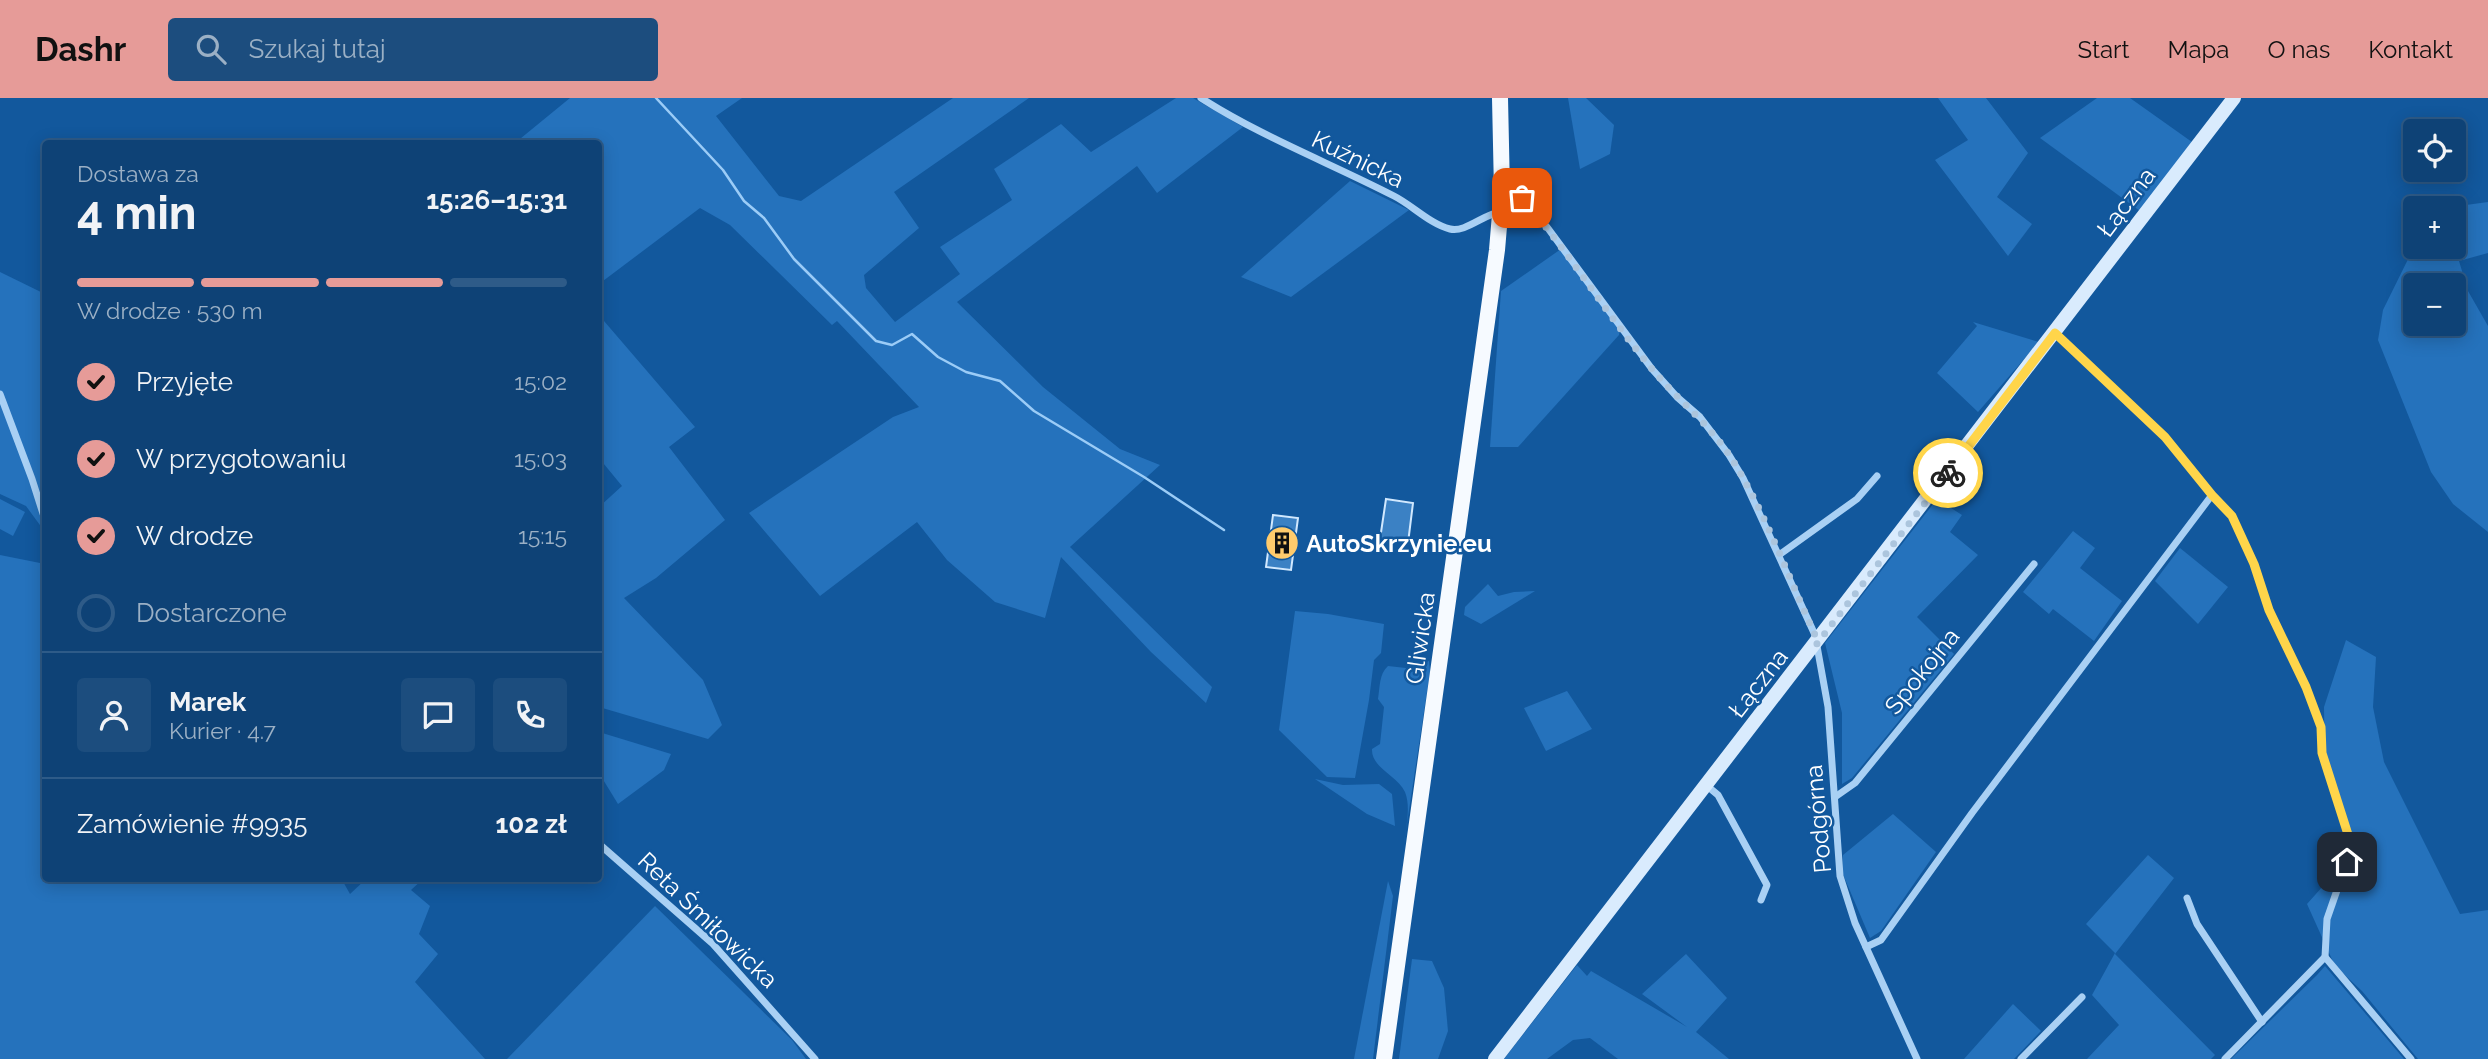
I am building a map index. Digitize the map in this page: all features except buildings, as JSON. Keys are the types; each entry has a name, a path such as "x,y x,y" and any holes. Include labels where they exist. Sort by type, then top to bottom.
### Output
{"main road":[{"name":"Gliwicka","path":"1384,1059 1479,386 1502,191 1500,98"}],"street":[{"name":"Kuźnicka","path":"1201,98 1279,141 1399,199 1449,229 1463,228 1485,215 1500,212"},
{"name":"Łączna","path":"1496,1059 2234,98"},
{"name":"Podgórna","path":"1502,191 1517,194 1539,218 1652,369 1677,397 1700,417 1729,455 1779,555 1815,635 1828,707 1840,876 1855,923 1917,1059"},
{"path":"2055,333 2165,437 2232,516 2254,564 2269,610 2306,687 2321,727 2322,753 2352,847 2333,894 2327,919 2325,957 2225,1059"},
{"path":"0,394 42,512"},
{"path":"1779,555 1857,499 1877,476"},
{"path":"1866,947 1881,940 1972,813 2212,495"},
{"name":"Spokojna","path":"1835,796 1855,783 2034,564"},
{"path":"1706,785 1718,795 1767,885 1761,900"},
{"name":"Reta Śmiłowicka","path":"602,847 712,943 815,1059"},
{"path":"2187,898 2197,924 2262,1022"},
{"path":"2325,957 2411,1059"},
{"path":"2021,1059 2082,997"}],"shaded area":[{"path":"570,98 742,98 716,116 779,196 801,201 953,98 1029,98 894,192 919,228 864,275 866,288 895,322 960,274 940,247 1012,200 994,169 1061,124 1091,152 1176,98 1193,98 1243,127 1157,193 1137,166 957,302 1043,387 1120,449 1160,465 1070,547 1212,687 1206,703 1151,652 1061,557 1045,618 995,602 947,560 917,522 820,596 749,513 893,417 919,407 837,321 832,325 730,225 700,208 602,282 602,140 519,140"},
{"path":"1568,98 1586,98 1614,125 1610,154 1580,169"},
{"path":"1938,98 1986,98 2028,153 1997,197 2032,224 2008,256 1935,160 1968,140"},
{"path":"2097,98 2130,98 2192,142 2140,211 2040,138"},
{"path":"1350,181 1409,210 1291,297 1241,277"},
{"path":"2488,202 2488,253 2459,261 2463,273 2403,273 2403,336 2466,336 2466,284 2488,326 2488,532 2453,504 2431,472 2378,340 2383,310 2408,259 2466,259 2466,205"},
{"path":"1561,249 1621,324 1619,335 1518,447 1490,447 1501,291"},
{"path":"0,272 42,293 42,528 26,506 0,494"},
{"path":"602,319 695,427 669,447 725,520 656,578 624,598 703,680 722,725 708,739 602,708 602,504 622,486 602,462"},
{"path":"1973,322 2039,342 1978,412 1937,373 1977,326"},
{"path":"0,499 25,512 13,536 0,529"},
{"path":"1937,499 1962,515 1950,532 1978,555 1917,617 1954,654 1852,778 1842,784 1842,713 1825,643"},
{"path":"2073,531 2095,548 2080,568 2122,601 2094,641 2053,609 2049,614 2023,592"},
{"path":"2180,548 2228,587 2198,624 2155,581"},
{"path":"0,555 42,563 42,882 343,882 350,894 363,882 420,882 411,890 430,906 419,934 438,954 415,982 485,1059 0,1059"},
{"path":"1488,584 1498,596 1535,591 1481,624 1464,615 1465,607"},
{"path":"1295,611 1384,624 1381,653 1374,660 1355,778 1327,777 1279,730"},
{"path":"2346,640 2376,657 2373,707 2384,762 2460,914 2488,910 2488,1059 2418,1059 2362,991 2335,966 2307,904 2356,849 2325,774 2324,707"},
{"path":"1429,661 1430,672 1404,843 1408,811 1405,792 1373,756 1372,749 1380,744 1384,707 1378,699 1383,673 1388,666 1406,668"},
{"path":"1567,691 1592,729 1546,751 1524,708"},
{"path":"602,733 671,754 664,770 618,804 602,778"},
{"path":"1315,779 1343,785 1379,784 1392,794 1395,826 1367,814"},
{"path":"1893,814 1936,852 1881,931 1870,938 1842,872 1843,855"},
{"path":"2148,855 2174,878 2115,954 2215,1055 2211,1059 2087,1059 2119,1025 2092,995 2115,953 2086,924"},
{"path":"1388,881 1393,896 1373,1059 1354,1059"},
{"path":"655,906 792,1040 806,1059 507,1059"},
{"path":"1686,954 1727,998 1696,1032 1729,1059 1618,1059 1590,1038 1573,1040 1547,1059 1504,1059 1577,965 1587,976 1591,971 1687,1027 1642,994"},
{"path":"1412,959 1432,961 1444,988 1448,1031 1438,1059 1399,1059"},
{"path":"2325,966 2404,1059 2231,1059 2317,975"},
{"path":"2013,1004 2041,1031 2014,1059 1964,1059"}],"waterway":[{"path":"656,98 723,170 744,201 764,218 794,259 876,341 892,345 912,334 938,357 966,372 1000,381 1034,411 1144,477 1224,530"}],"way so far":[{"path":"1522,198 1572,258 1652,369 1677,397 1700,417 1729,455 1743,478 1779,555 1815,635 1816,645 1948,473"}],"place":[{"name":"AutoSkrzynie.eu","path":"1282,543"}],"route":[{"path":"1948,473 2055,333 2165,437 2232,516 2254,564 2269,610 2306,687 2321,727 2322,753 2340,802 2352,847 2347,862"}]}
